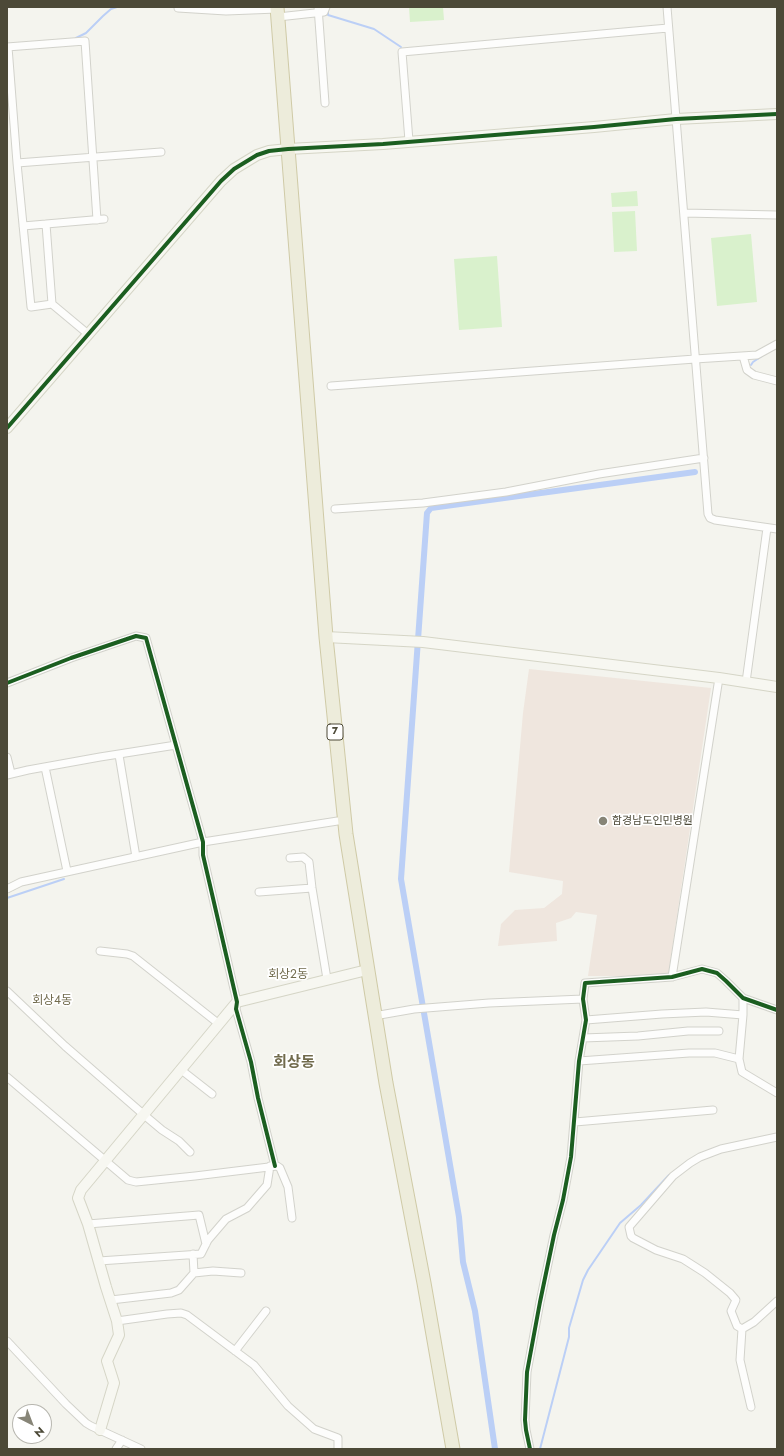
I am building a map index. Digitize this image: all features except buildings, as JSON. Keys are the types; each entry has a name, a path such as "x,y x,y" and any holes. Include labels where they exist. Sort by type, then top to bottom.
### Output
{"highway":[{"name":"7","path":"277,11 326,637 344,820 374,1016 453,1449"}],"street":[{"path":"178,8 226,12 318,10 324,12 326,7"},
{"path":"667,7 707,510 710,518 714,520 777,529"},
{"path":"318,10 325,103"},
{"path":"409,141 402,52 668,28"},
{"path":"22,226 101,219 93,157 85,42 8,47 22,226 30,306 52,304 88,334"},
{"path":"7,428 227,175 256,155 269,151 288,149 383,144 676,119 777,114"},
{"path":"17,163 160,152"},
{"path":"684,213 777,215"},
{"path":"46,224 52,304"},
{"path":"332,386 695,359 757,356 777,344"},
{"path":"743,356 747,370 754,375 777,381"},
{"path":"335,508 431,502 506,492 600,474 704,458"},
{"path":"746,682 767,528"},
{"path":"7,683 136,636 143,636 146,638 203,842 203,855 237,1002 236,1010 251,1062 272,1166 267,1185 247,1208 226,1219 206,1244 201,1254 99,1261"},
{"path":"326,637 424,642 719,678 777,687"},
{"path":"672,978 719,678"},
{"path":"7,757 9,774 176,745"},
{"path":"119,755 136,857"},
{"path":"45,767 67,871"},
{"path":"7,889 21,882 203,842 344,820"},
{"path":"290,858 303,856 310,862 312,888 327,979"},
{"path":"259,892 312,888"},
{"path":"100,951 128,954 133,956 219,1024"},
{"path":"530,1449 525,1420 527,1372 554,1235 563,1200 575,1122 579,1061 586,1020 583,999 585,983 672,978 702,969 717,973 726,980 742,998 777,1010"},
{"path":"100,1430 114,1383 107,1361 119,1335 111,1300 88,1224 78,1198 81,1190 237,1002 367,970"},
{"path":"7,990 65,1046 143,1114 162,1130 179,1141 190,1152"},
{"path":"742,998 743,1015 739,1059 742,1072 777,1093"},
{"path":"374,1016 414,1009 489,1003 583,999"},
{"path":"586,1020 706,1012 743,1015"},
{"path":"583,1038 638,1036 688,1031 719,1031"},
{"path":"579,1061 689,1053 715,1053 739,1059"},
{"path":"180,1069 212,1094"},
{"path":"7,1077 128,1180 136,1182 272,1166 280,1168 288,1187 292,1218"},
{"path":"575,1122 713,1110"},
{"path":"742,1329 737,1326 731,1311 736,1300 730,1293 705,1273 683,1259 656,1250 633,1238 629,1227 669,1180 690,1162 721,1150 777,1137"},
{"path":"88,1224 199,1215 206,1244"},
{"path":"193,1254 194,1273"},
{"path":"111,1300 171,1293 179,1290 194,1273 213,1271 241,1273"},
{"path":"742,1329 754,1322 777,1301"},
{"path":"235,1351 266,1311"},
{"path":"117,1321 181,1312 187,1315 254,1365 288,1406 314,1429 338,1438 338,1449"},
{"path":"742,1329 740,1360 751,1407"},
{"path":"7,1341 66,1404 86,1423 141,1449"},
{"path":"116,1449 122,1440"}],"shaded area":[{"name":"함경남도인민병원","path":"529,669 711,688 668,976 588,976 597,915 576,912 571,918 556,923 557,941 498,946 501,924 515,910 544,908 562,894 563,881 509,872 523,713"}],"green space":[{"path":"409,7 443,7 444,20 410,22"},
{"path":"637,191 638,206 612,207 611,193"},
{"path":"635,211 637,251 614,252 612,212"},
{"path":"751,234 757,302 717,306 711,238"},
{"path":"497,256 502,327 459,330 454,259"}],"waterway":[{"path":"76,38 86,33 111,9 117,7"},
{"path":"328,9 328,15 374,29 401,47"},
{"path":"751,365 762,356"},
{"path":"495,1449 475,1311 463,1262 459,1217 401,879 427,513 431,508 695,472"},
{"path":"7,898 64,879"},
{"path":"540,1449 569,1337 569,1328 583,1280 588,1270 620,1223 641,1205 669,1175"}],"cycle path":[{"path":"7,428 221,181 234,169 257,155 269,151 288,149 383,144 676,119 777,114"},
{"path":"7,683 71,658 136,636 146,638 203,842 203,855 237,1002 236,1009 251,1062 258,1098 275,1166"},
{"path":"530,1449 525,1420 527,1372 540,1302 571,1157 579,1061 586,1020 583,999 585,983 672,977 702,969 717,973 743,998 777,1010"}],"place":[{"name":"함경남도인민병원","path":"603,821"}],"district":[{"name":"회상2동","path":"288,975"},
{"name":"회상4동","path":"52,1001"},
{"name":"회상동","path":"294,1063"}]}
